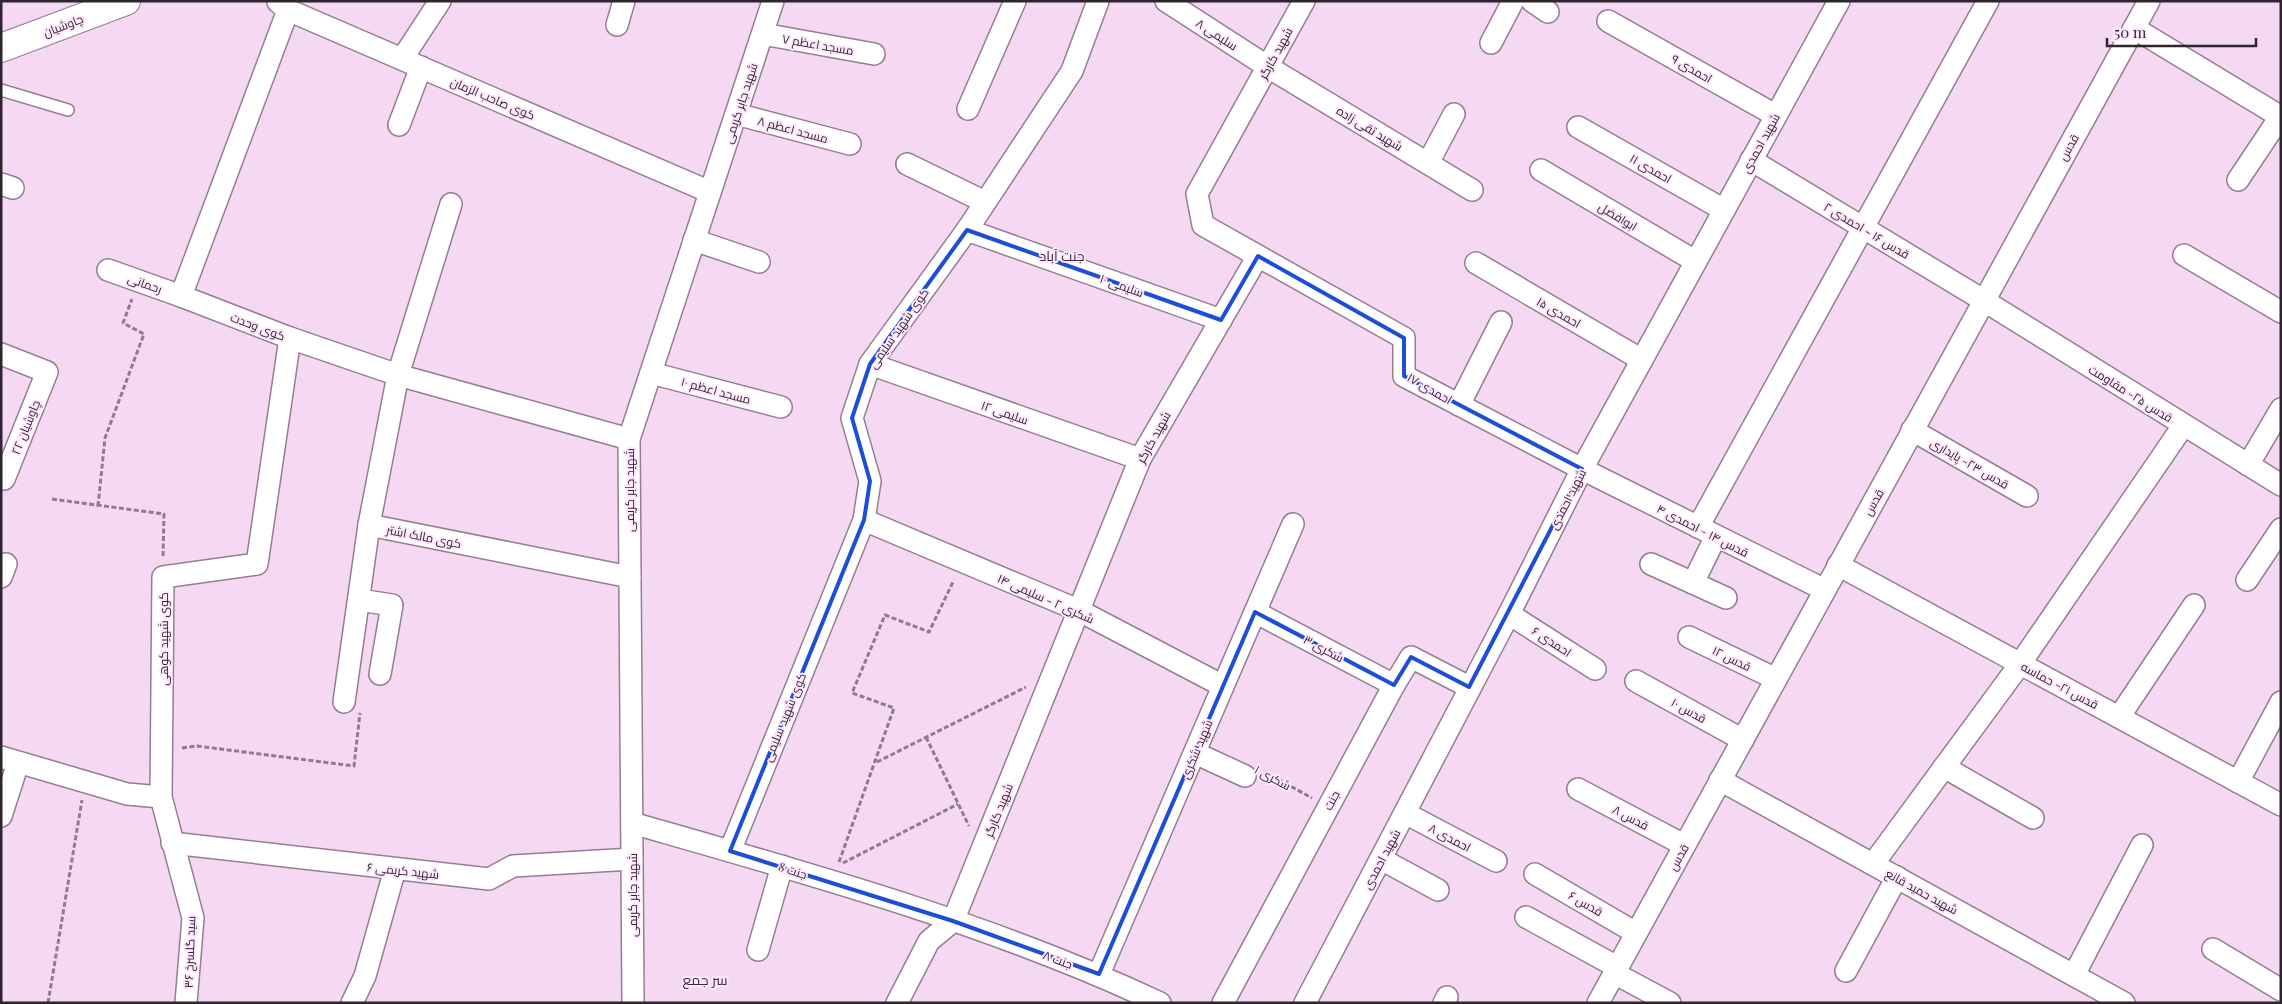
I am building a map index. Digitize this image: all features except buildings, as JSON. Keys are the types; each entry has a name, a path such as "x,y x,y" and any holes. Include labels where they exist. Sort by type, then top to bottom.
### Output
{"main road":[{"name":"چاوشیان","path":"1,48 117,3"}],"street":[{"path":"399,125 412,63 440,1"},
{"path":"617,25 624,1"},
{"name":"شهید جابر کریمی","path":"633,1003 629,439 773,1"},
{"path":"968,108 1015,1"},
{"name":"کوی شهید سلیمی","path":"730,852 864,520 870,481 852,418 870,364 967,230 1072,71 1098,1"},
{"name":"سلیمی ۸","path":"1166,1 1268,67"},
{"name":"شهید کارگر","path":"953,921 1140,459 1258,256 1203,225 1197,194 1304,1"},
{"path":"1491,43 1513,1"},
{"path":"1694,583 1707,531 1863,228 1988,1"},
{"name":"قدس","path":"1598,1003 2149,1"},
{"name":"شهید احمدی","path":"1305,1003 1509,614 1582,469 1835,3"},
{"path":"181,296 282,5"},
{"name":"کوی صاحب الزمان","path":"282,5 710,192"},
{"name":"احمدی ۹","path":"1608,20 1775,115"},
{"path":"2134,28 2280,117 2238,180"},
{"name":"مسجد اعظم ۷","path":"763,34 874,54"},
{"name":"شهید تقی زاده","path":"1268,67 1472,190"},
{"name":"مسجد اعظم ۸","path":"736,114 850,144"},
{"path":"1428,163 1454,114"},
{"name":"احمدی ۱۱","path":"1578,126 1724,210"},
{"name":"قدس ۱۶ - احمدی ۲","path":"1750,160 1983,300"},
{"path":"907,164 985,202"},
{"name":"ابوافضل","path":"1541,170 1695,262"},
{"name":"کوی مالک اشتر","path":"451,204 398,375 369,526 630,577"},
{"name":"سلیمی ۱۰","path":"967,230 1221,320"},
{"path":"694,240 759,262"},
{"path":"2184,255 2281,312"},
{"name":"احمدی ۱۷","path":"1258,256 1404,338 1404,376 1582,469"},
{"name":"احمدی ۱۵","path":"1476,263 1642,360"},
{"name":"رحمانی","path":"108,270 181,296"},
{"name":"کوی وحدت","path":"181,296 290,338 398,375 629,439"},
{"name":"قدس ۲۵- مقاومت","path":"1983,300 2183,426 2281,485"},
{"path":"1460,405 1501,322"},
{"name":"کوی شهید کوهی","path":"172,843 162,796 163,577 257,564 290,338"},
{"name":"چاوشیان ۲۲","path":"1,354 47,372 4,479 1,478"},
{"name":"سلیمی ۱۲","path":"870,364 1140,459"},
{"name":"مسجد اعظم ۱۰","path":"651,373 781,407"},
{"path":"2248,466 2281,409"},
{"path":"1873,864 2020,664 2183,426"},
{"name":"قدس ۲۳- پایداری","path":"1912,430 2028,496"},
{"name":"قدس ۱۴ - احمدی ۴","path":"1582,469 1825,590"},
{"name":"شکری ۲ - سلیمی ۱۴","path":"864,520 1078,610 1223,686"},
{"name":"شهید شکری","path":"1099,974 1293,524"},
{"path":"344,702 369,526"},
{"path":"2247,580 2281,529"},
{"path":"1651,564 1726,598"},
{"name":"قدس ۲۱- حماسه","path":"1838,565 2281,805"},
{"path":"360,600 392,605 380,674"},
{"path":"2119,717 2194,606"},
{"name":"شکری ۳","path":"1255,612 1394,685"},
{"name":"احمدی ۶","path":"1509,614 1594,669"},
{"name":"قدس ۱۲","path":"1689,637 1776,679"},
{"name":"جنت","path":"1223,1003 1394,685 1411,657 1470,687"},
{"name":"قدس ۱۰","path":"1636,681 1743,740"},
{"path":"2238,782 2281,702"},
{"name":"شکری ۱","path":"1194,753 1245,776"},
{"path":"1,816 10,760 127,794 162,796"},
{"path":"1944,767 2033,818"},
{"name":"شهید حمید قانع","path":"1720,780 2124,1003"},
{"name":"قدس ۸","path":"1578,789 1684,846"},
{"name":"احمدی ۸","path":"1405,813 1496,861"},
{"name":"جنت 8","path":"632,823 782,866 953,921"},
{"name":"شهید کریمی ۶","path":"172,843 489,879 513,866 632,859"},
{"name":"سید گلسرخ ۳۶","path":"172,843 193,918 186,1003"},
{"path":"2074,975 2142,845"},
{"path":"1381,859 1438,890"},
{"path":"758,950 782,866"},
{"path":"352,1003 365,976 395,869"},
{"name":"قدس ۶","path":"1535,874 1636,933"},
{"path":"1846,971 1897,877"},
{"path":"1526,917 1670,1003"},
{"path":"897,1003 929,940 953,921"},
{"name":"جنت ۸","path":"953,921 1099,974 1160,1003"},
{"path":"2213,949 2281,991 2273,1003"}],"lane":[{"path":"1,90 68,110"}],"path":[{"path":"98,506 105,438 144,334 123,323 139,281"},
{"path":"52,499 164,514 163,577"},
{"path":"958,804 838,866 877,762 894,708 852,694 885,615 930,632 962,561"},
{"path":"877,762 1053,673"},
{"path":"162,752 197,746 354,766 360,712 344,702"},
{"path":"926,737 981,852"},
{"name":"شکری ۱","path":"1245,776 1252,764 1328,807"},
{"path":"48,1003 85,782"}],"highlighted area":[{"path":"967,230 1221,320 1258,256 1404,338 1404,376 1582,469 1469,687 1411,657 1394,685 1255,612 1099,974 953,921 730,851 864,520 870,481 852,418 870,364"}],"district":[{"name":"جنت آباد","path":"1062,255"},
{"name":"سر جمع","path":"705,979"}]}
